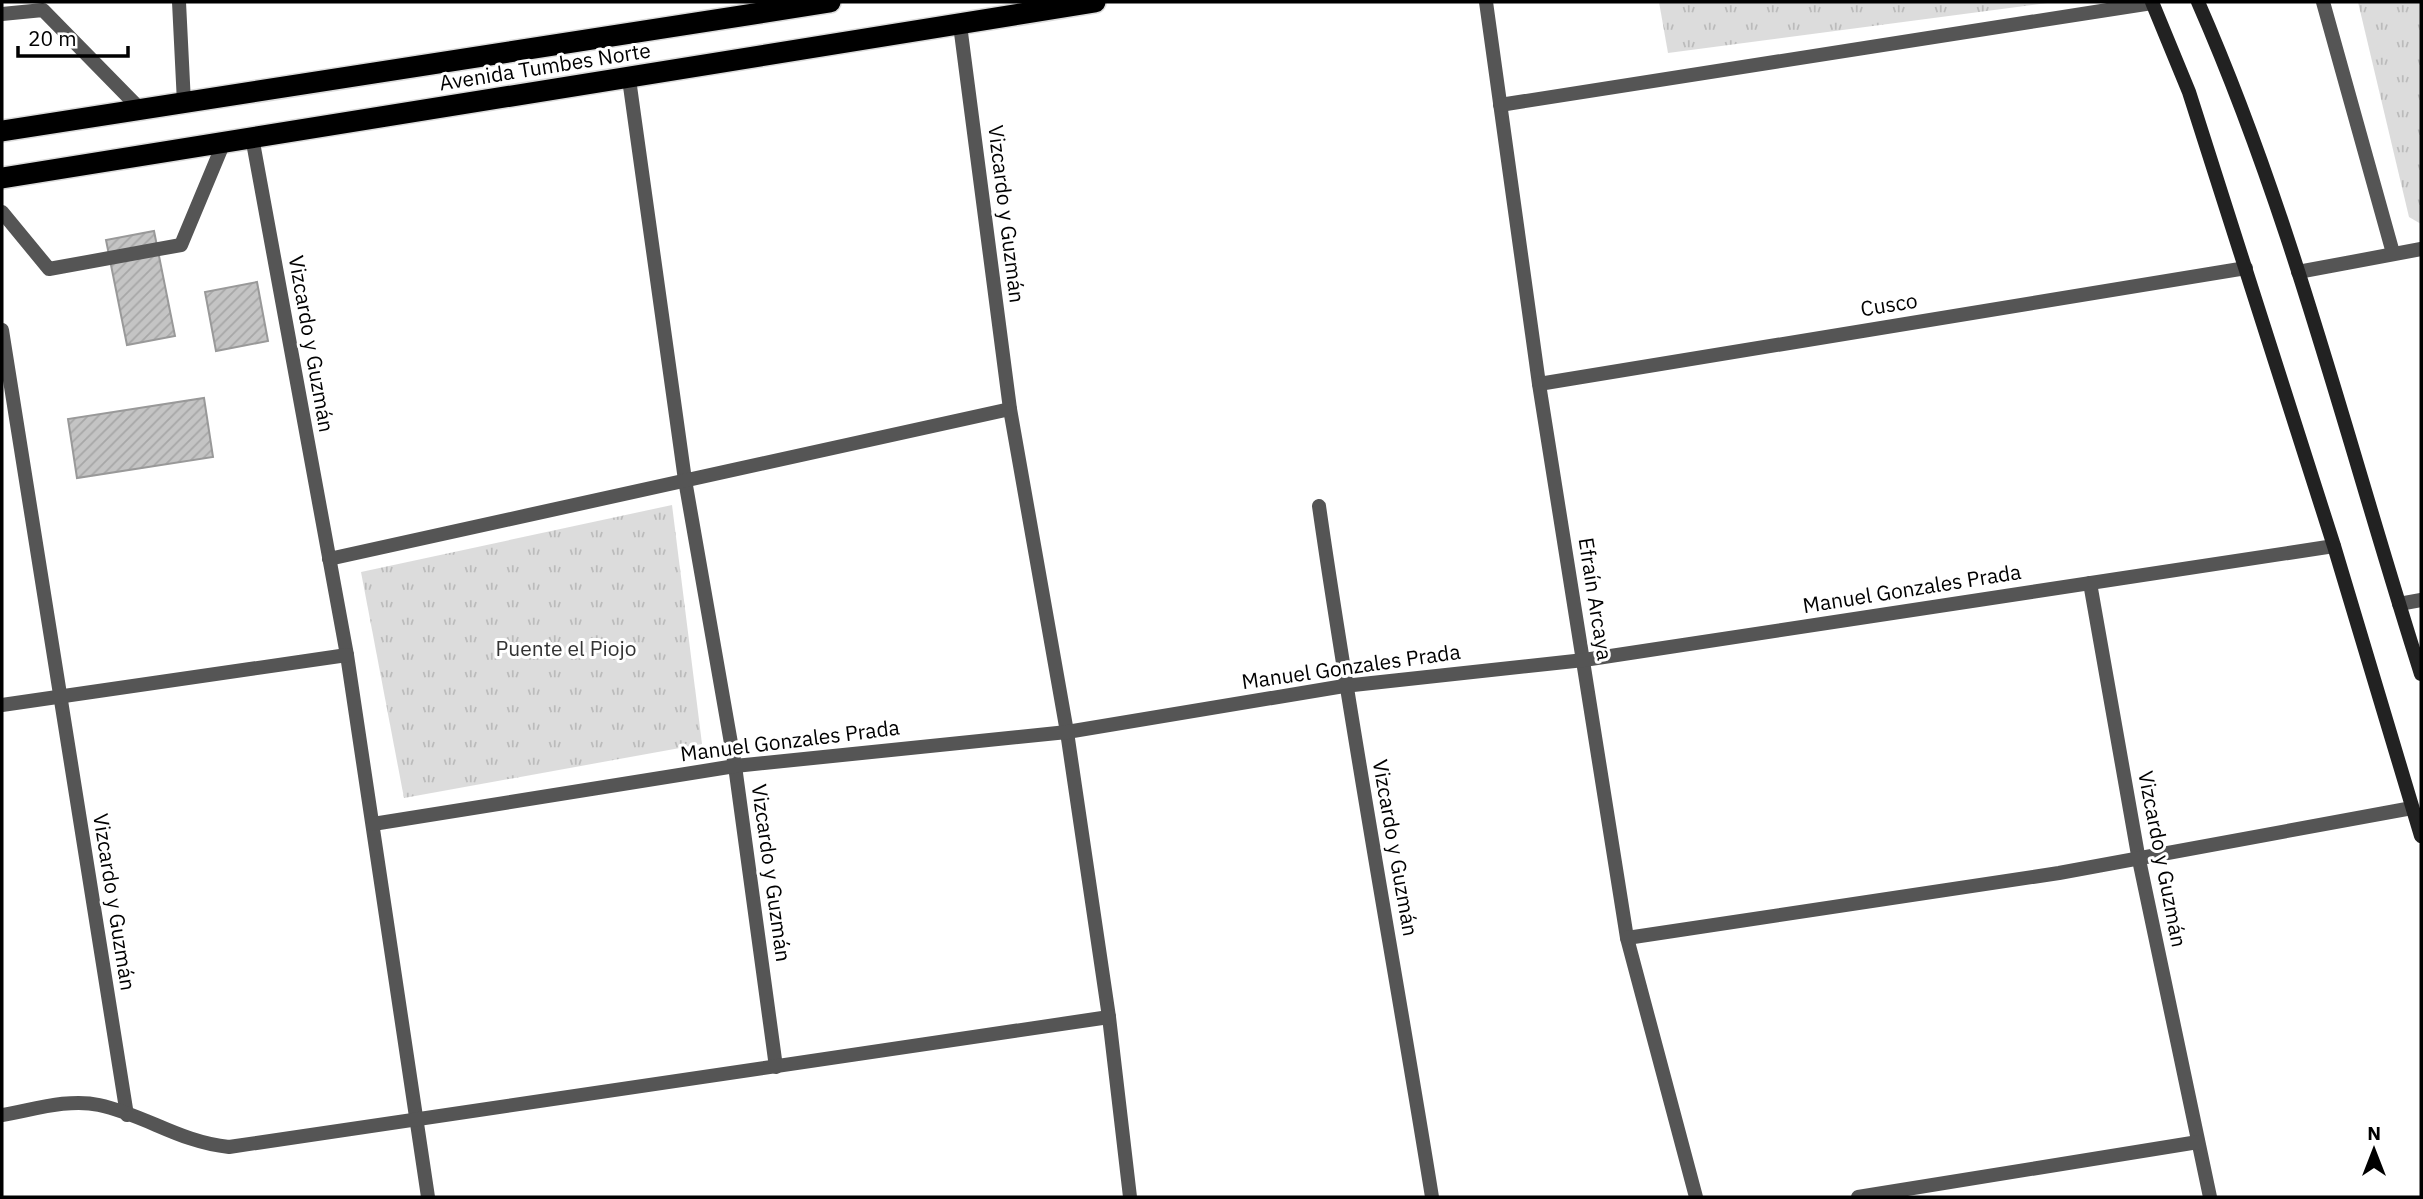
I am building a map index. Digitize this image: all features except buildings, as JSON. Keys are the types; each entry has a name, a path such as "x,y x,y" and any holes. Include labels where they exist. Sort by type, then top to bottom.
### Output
{"highway":[{"name":"Avenida Tumbes Norte","path":"2,131 830,2"},
{"name":"Avenida Tumbes Norte","path":"2,178 1095,2"}],"street":[{"path":"178,2 184,103"},
{"name":"Efraín Arcaya","path":"1486,2 1539,384 1627,938 1696,1197"},
{"path":"1500,105 2153,2 2189,92 2246,268 2334,546 2421,836"},
{"path":"2198,2 2235,85 2298,272 2421,674"},
{"path":"2323,2 2393,253"},
{"path":"2,14 43,10 141,109"},
{"name":"Vizcardo y Guzmán","path":"960,25 1010,409 1067,732 1109,1017 1130,1197"},
{"name":"Vizcardo y Guzmán","path":"629,79 685,480 735,766 776,1066"},
{"name":"Vizcardo y Guzmán","path":"252,137 347,655 428,1197"},
{"path":"2,212 48,269 181,245 225,142"},
{"path":"2298,272 2421,248"},
{"name":"Cusco","path":"1539,384 2246,268"},
{"name":"Vizcardo y Guzmán","path":"2,330 127,1115"},
{"path":"329,559 1010,409"},
{"name":"Vizcardo y Guzmán","path":"1319,506 1344,686 1391,939 1432,1197"},
{"name":"Manuel Gonzales Prada","path":"373,824 735,766 1067,732 1344,686 1584,660 2334,546"},
{"name":"Vizcardo y Guzmán","path":"2090,583 2138,855 2210,1197"},
{"path":"2399,604 2421,600"},
{"path":"2,705 347,655"},
{"path":"1627,938 2059,873 2138,855 2412,808"},
{"path":"2,1115 71,1103 98,1104 199,1144 229,1147 1109,1017"},
{"path":"1858,1197 2198,1142"}],"green space":[{"path":"1659,2 2055,2 1668,53"},
{"path":"2358,2 2421,2 2421,224 2409,217"},
{"name":"Puente el Piojo","path":"672,505 702,744 404,798 361,572"}]}
